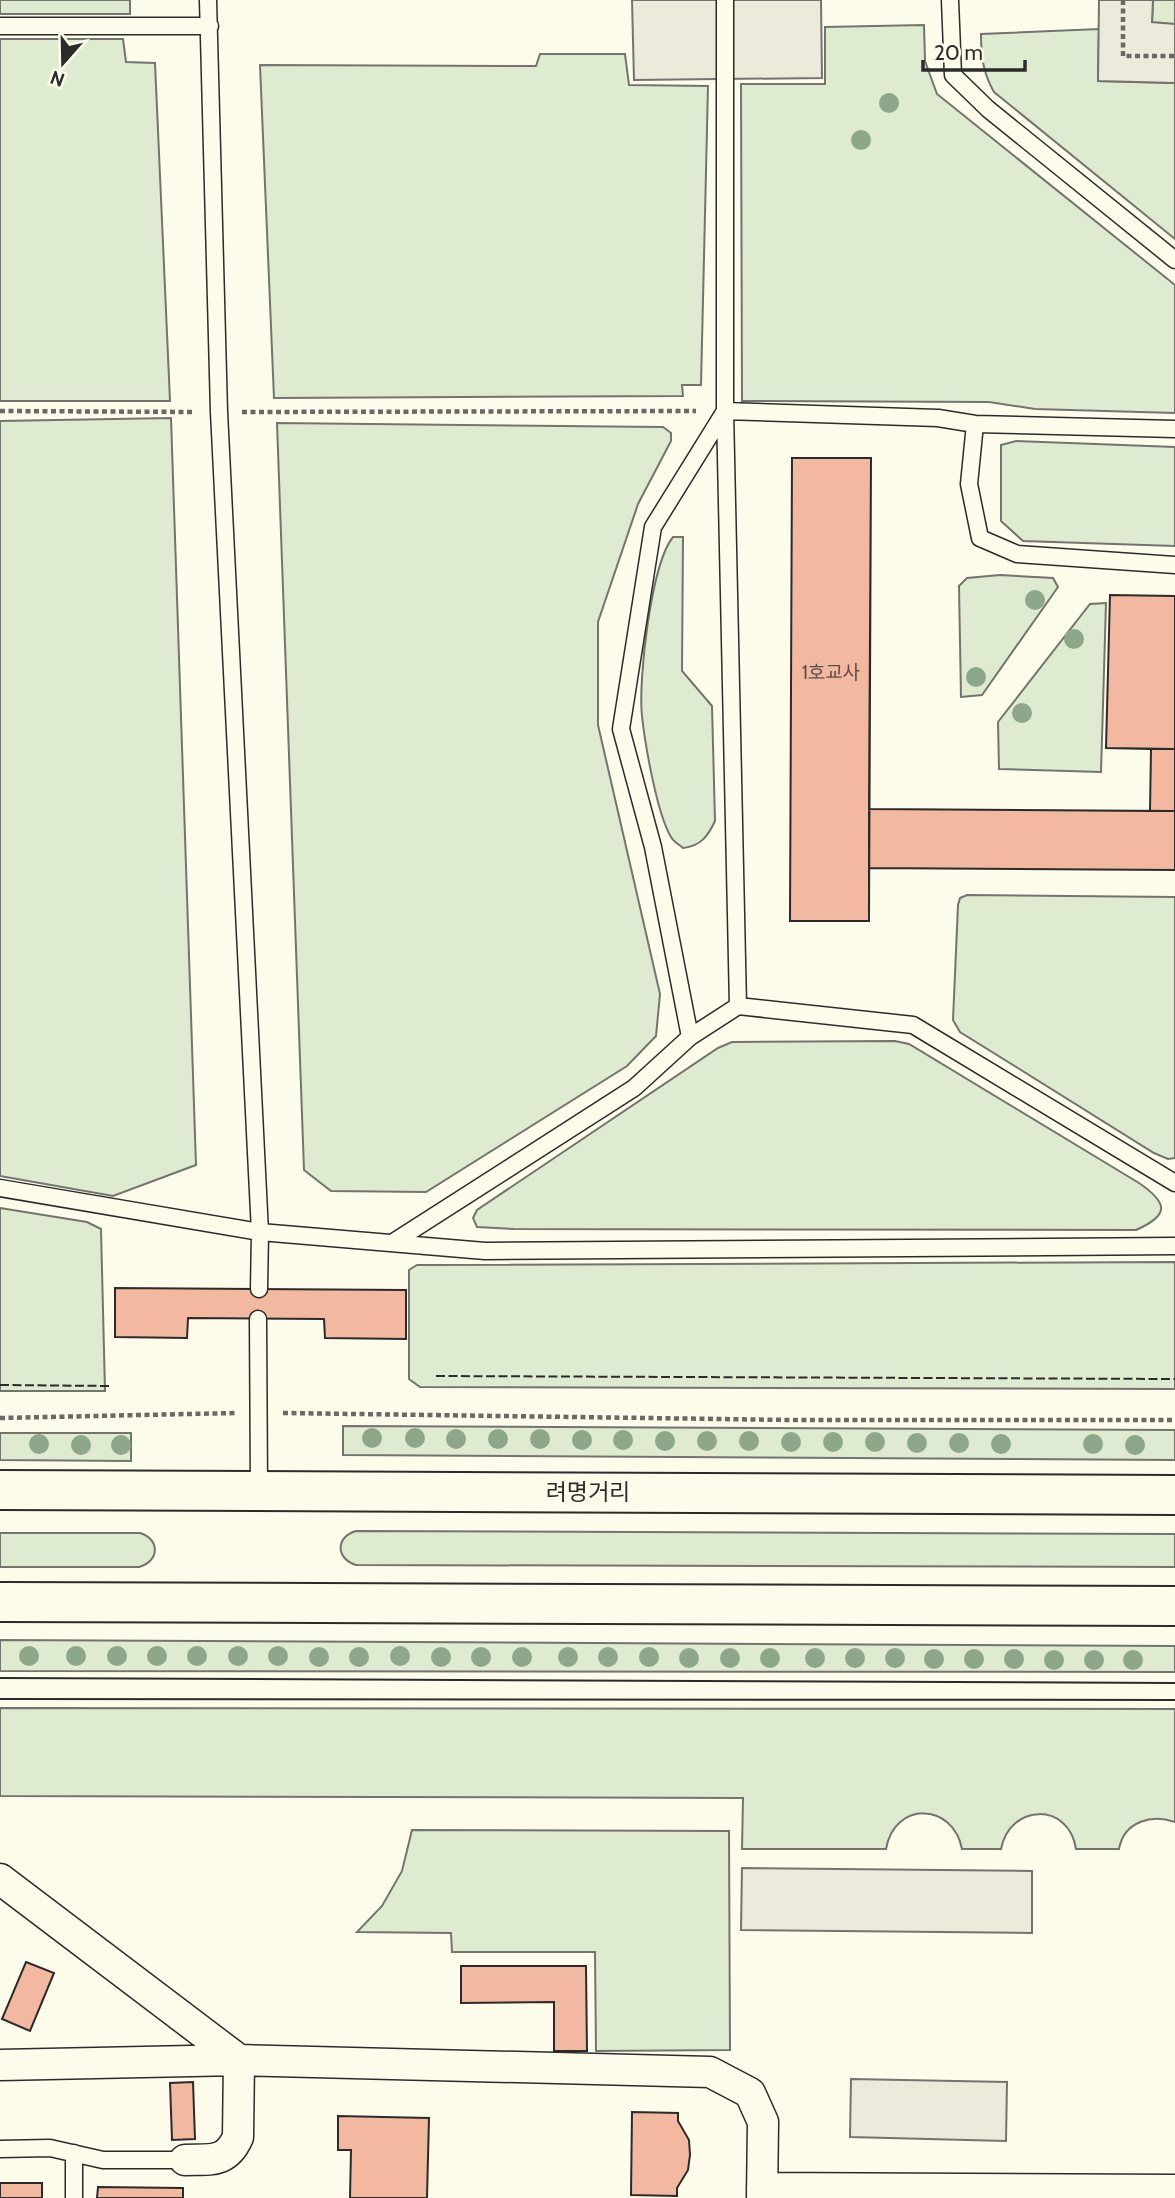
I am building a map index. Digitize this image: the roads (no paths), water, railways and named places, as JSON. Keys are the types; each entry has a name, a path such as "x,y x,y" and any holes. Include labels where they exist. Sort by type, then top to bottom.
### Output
{"highway":[{"name":"려명거리","path":"0,1490 1175,1495"},
{"path":"0,1602 1175,1606"}],"street":[{"path":"0,1880 239,2060"},
{"path":"185,2160 220,2158 232,2149 237,2137 239,2060"},
{"path":"0,2065 239,2060 710,2071 750,2093 763,2122 762,2193 1175,2190"}],"lane":[{"path":"208,0 219,412 260,1232 259,1289"},
{"path":"725,0 724,411 738,1006"},
{"path":"950,0 953,75 988,109 1175,260"},
{"path":"0,26 210,26"},
{"path":"724,411 938,418 975,424 1175,429"},
{"path":"690,1037 653,847 621,729 653,527 724,411"},
{"path":"975,424 968,484 980,538 1017,554 1175,565"},
{"path":"392,1243 634,1088 690,1037 738,1006 913,1025 1175,1183"},
{"path":"0,1188 260,1232 485,1251 1175,1246"},
{"path":"258,1319 259,1491"},
{"path":"0,2148 50,2148 103,2160 185,2160"},
{"path":"74,2153 74,2198"}],"tram line":[{"path":"0,1678 1175,1683"},
{"path":"0,1699 1175,1700"}]}
